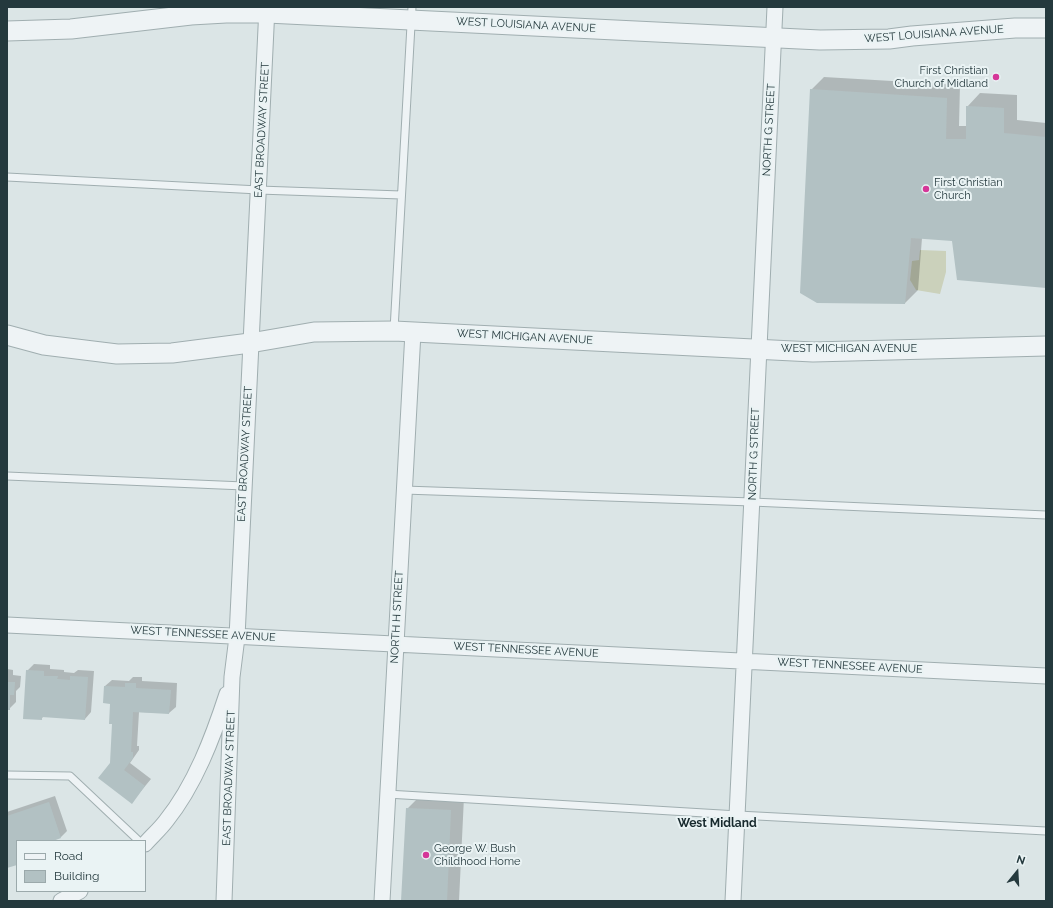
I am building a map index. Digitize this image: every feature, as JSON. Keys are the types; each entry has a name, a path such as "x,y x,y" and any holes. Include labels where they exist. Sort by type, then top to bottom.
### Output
{"street":[{"name":"NORTH G STREET","path":"733,901 775,7"},
{"name":"WEST LOUISIANA AVENUE","path":"7,31 71,29 191,16 267,10 411,13 820,40 872,40 1015,28 1046,28"},
{"name":"EAST BROADWAY STREET","path":"224,901 232,677 237,637 267,10"},
{"name":"WEST MICHIGAN AVENUE","path":"7,335 44,345 117,354 172,353 250,343 314,332 394,331 813,352 1046,346"},
{"name":"NORTH H STREET","path":"382,901 413,332"},
{"name":"WEST TENNESSEE AVENUE","path":"7,624 237,637 1046,676"},
{"path":"146,843 166,822 177,807 191,782 218,720 232,677"},
{"path":"61,901 78,892"}],"lane":[{"path":"394,331 411,13"},
{"path":"7,177 259,190 401,195"},
{"path":"7,476 244,486"},
{"path":"404,490 752,502 1046,515"},
{"path":"7,775 70,776 139,840"},
{"path":"387,794 738,815 1046,831"}],"green space":[{"path":"920,250 946,251 946,272 940,294 916,290 910,280 912,261 919,260"}],"building":[{"name":"First Christian Church","path":"810,89 947,98 946,139 966,139 966,106 1004,108 1004,133 1046,137 1046,288 957,280 952,241 911,238 905,304 817,303 800,293"},
{"path":"26,670 44,671 44,676 58,676 57,679 70,680 70,676 88,677 85,720 42,717 42,720 23,719"},
{"path":"7,682 15,682 14,695 10,695 10,710 7,710"},
{"path":"125,683 136,683 136,688 171,690 169,714 133,712 131,752 133,752 133,758 124,770 145,786 132,804 98,778 110,763 112,724 109,724 110,704 103,703 104,686 125,687"},
{"path":"49,802 61,838 56,840 16,840 16,865 7,868 7,816"},
{"name":"George W. Bush Childhood Home","path":"406,808 451,810 447,901 401,901"}],"place":[{"name":"First Christian Church of Midland","path":"996,77"},
{"name":"First Christian Church","path":"926,189"},
{"name":"George W. Bush Childhood Home","path":"426,855"}],"district":[{"name":"West Midland","path":"717,823"}]}
